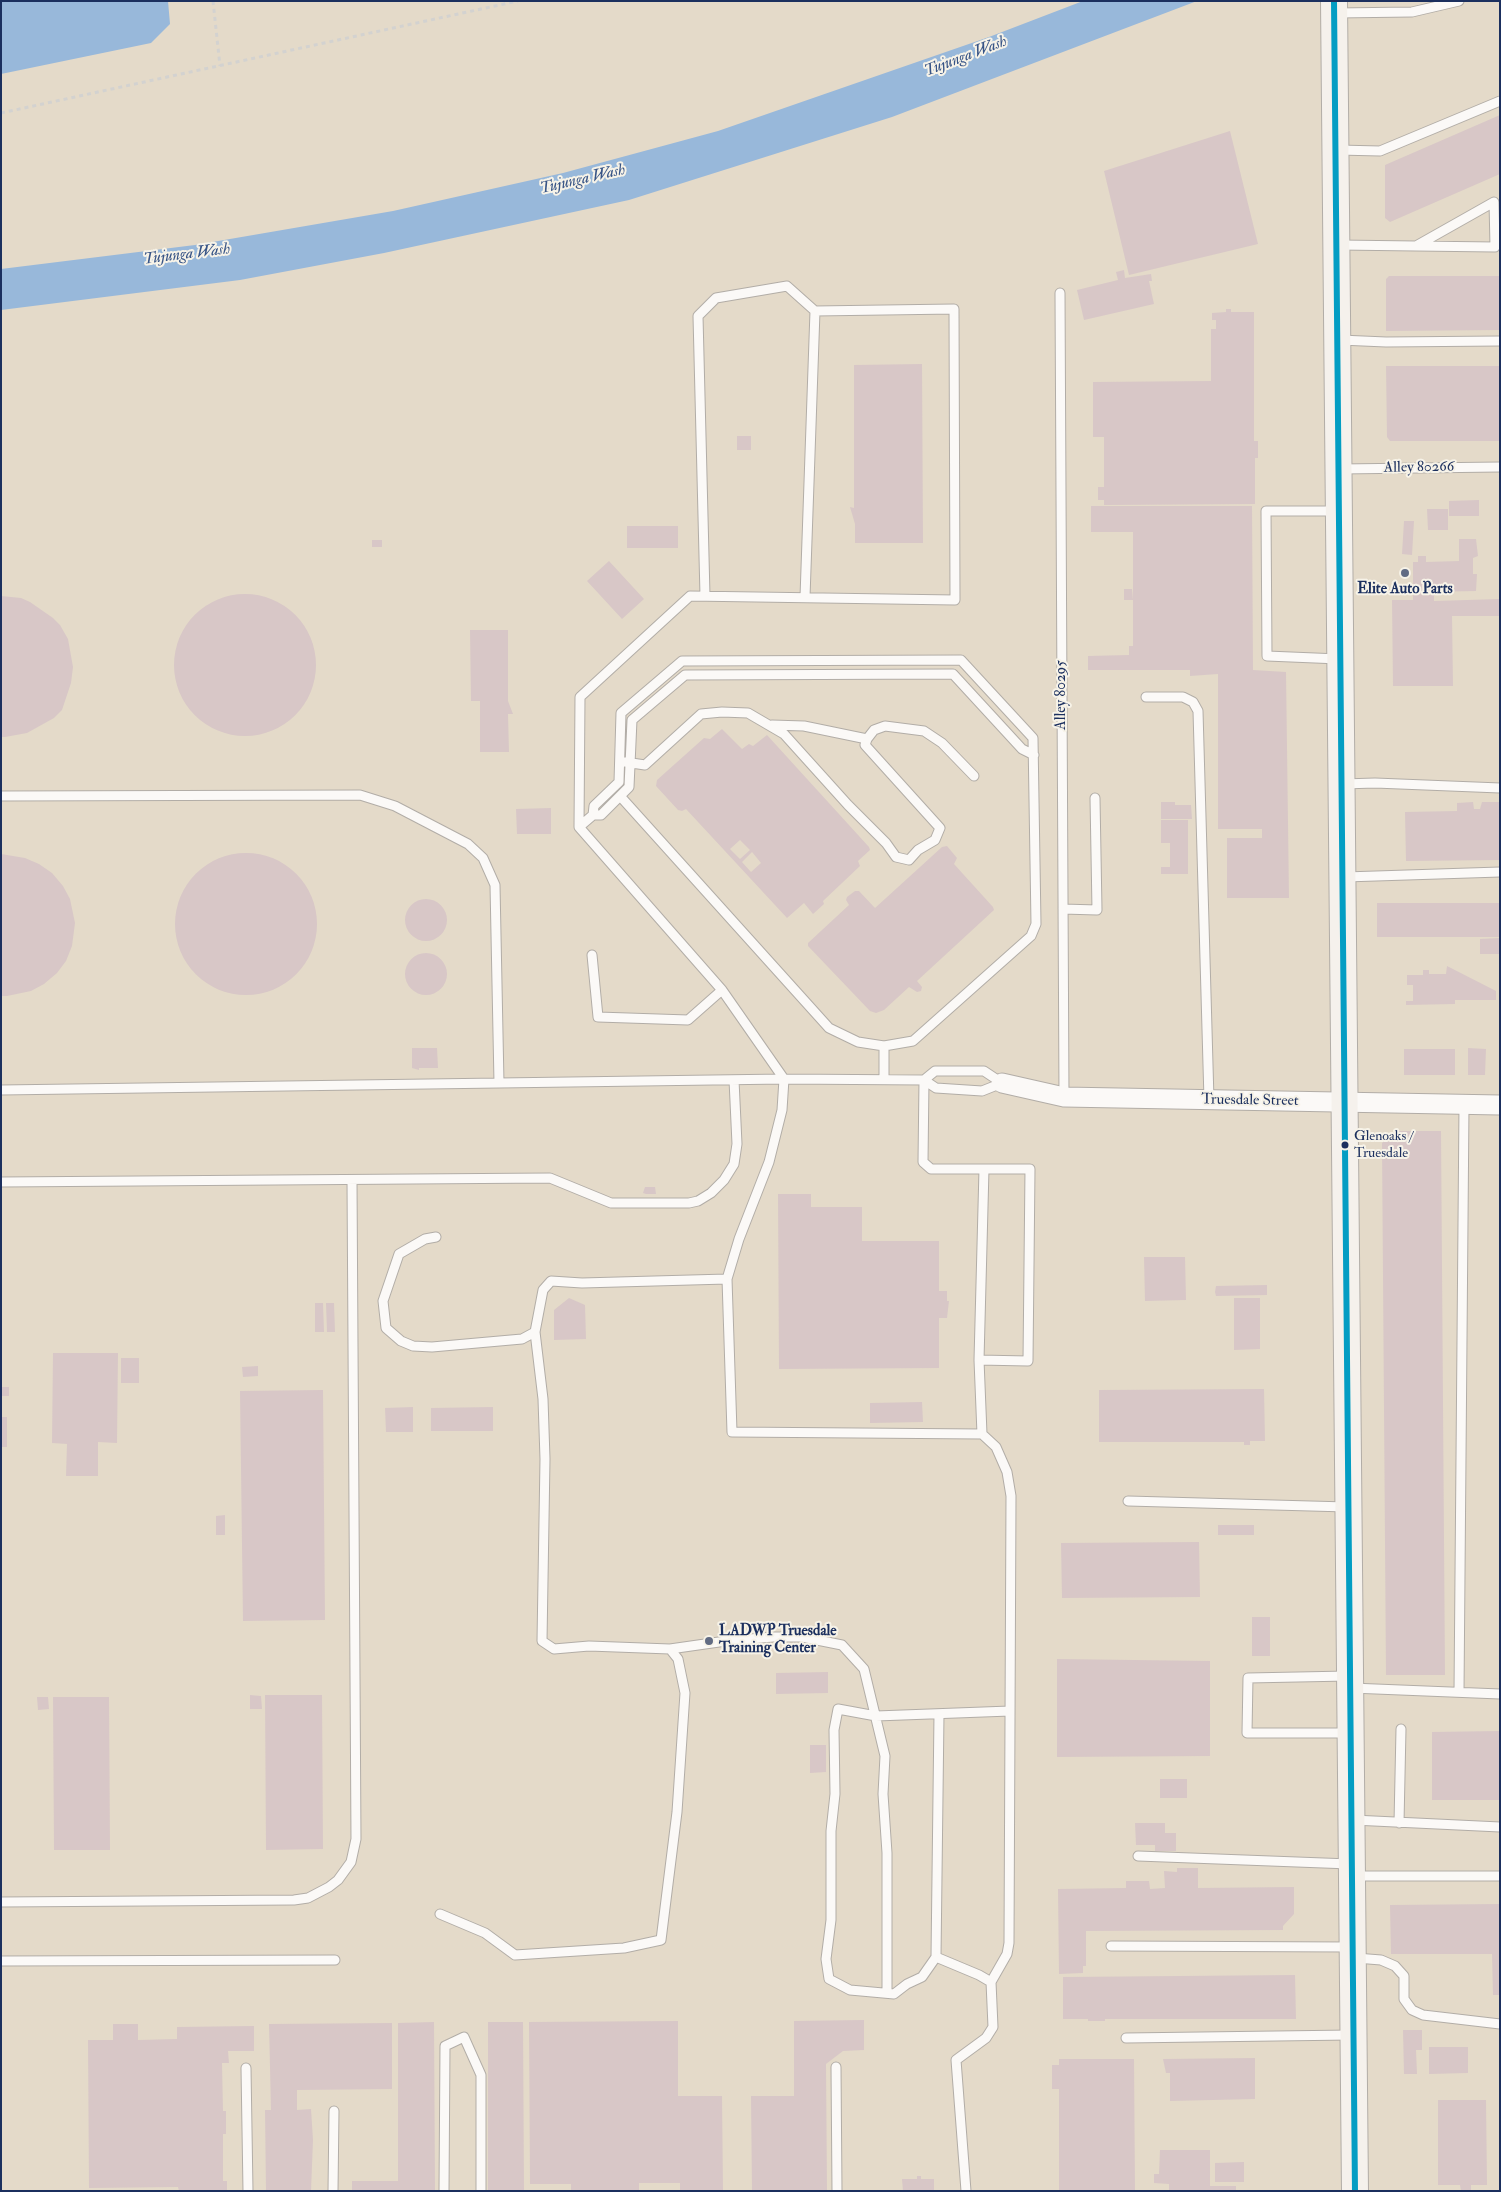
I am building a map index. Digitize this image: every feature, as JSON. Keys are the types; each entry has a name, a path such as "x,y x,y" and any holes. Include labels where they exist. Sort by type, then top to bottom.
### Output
{"main road":[{"path":"1334,7 1356,2191"}],"street":[{"name":"Truesdale Street","path":"1002,1083 1064,1097 1500,1105"}],"lane":[{"path":"1334,7 1412,12 1459,1"},
{"path":"1336,150 1380,151 1500,101"},
{"path":"1337,245 1416,246 1495,247 1494,202 1416,246"},
{"path":"705,596 698,316 716,298 787,286 814,311 954,309 955,600 805,596 705,596 690,596 580,697 579,827 722,990 784,1079 782,1110 769,1162 738,1239 727,1278 732,1432 982,1434 996,1447 1007,1472 1011,1496 1009,1943 1007,1954 991,1982 993,2028 986,2038 956,2060 966,2191"},
{"name":"Alley 80295","path":"1060,293 1064,1097"},
{"path":"805,596 814,311"},
{"path":"1338,340 1386,342 1500,341"},
{"name":"Alley 80266","path":"1339,469 1500,467"},
{"path":"1340,512 1266,511 1267,656 1340,659"},
{"path":"593,815 594,806 619,782 622,714 682,661 960,660 1033,738 1036,924 1031,936 913,1041 884,1046 858,1042 829,1028 620,796"},
{"path":"579,827 593,815 601,815 629,787 632,720 685,675 953,674 1022,749 1034,755"},
{"path":"1146,696 1183,697 1193,702 1198,711 1209,1100"},
{"path":"620,761 645,765 701,714 722,712 748,713 784,734 848,805 886,843 896,857 909,860 918,850 935,840 940,828 865,745 867,739 874,730 885,726 924,732 942,744 974,776"},
{"path":"769,725 804,726 867,739"},
{"path":"1342,784 1375,783 1500,788"},
{"path":"1,796 360,795 395,806 468,844 483,858 495,885 499,1083"},
{"path":"1063,909 1097,910 1095,798"},
{"path":"1343,877 1500,872"},
{"path":"592,955 598,1017 688,1020 722,990"},
{"path":"884,1046 884,1079"},
{"path":"924,1080 935,1071 984,1071 1002,1083"},
{"path":"1,1090 884,1079 924,1080 936,1088 982,1091 1002,1083"},
{"path":"1,1182 550,1178 611,1203 682,1204 698,1201 718,1187 734,1164 737,1144 734,1080"},
{"path":"924,1080 923,1162 931,1169 1030,1169 1028,1361 979,1360"},
{"path":"1459,1692 1464,1105"},
{"path":"982,1434 979,1360 984,1169"},
{"path":"1,1902 294,1900 308,1898 329,1887 338,1880 351,1862 356,1838 352,1180"},
{"path":"436,1237 425,1239 399,1254 383,1301 386,1328 401,1341 413,1346 432,1347 522,1340 535,1332"},
{"path":"727,1278 582,1283 551,1281 543,1290 535,1332 543,1399 545,1459 542,1641 554,1649 589,1646 670,1649 773,1637 802,1637 842,1645 864,1669 886,1756 883,1794 887,1853 887,1993"},
{"path":"1128,1501 1349,1507"},
{"path":"440,1914 485,1933 515,1955 624,1948 661,1940 676,1812 685,1693 678,1659 670,1649"},
{"path":"1351,1733 1247,1733 1248,1678 1351,1682 1500,1694"},
{"path":"939,1714 936,1957 922,1977 907,1984 894,1994 850,1990 829,1979 826,1959 831,1920 831,1831 835,1794 834,1730 838,1709 876,1716 1010,1711"},
{"path":"1400,1822 1401,1729"},
{"path":"1352,1820 1500,1827"},
{"path":"1138,1856 1353,1870 1500,1876"},
{"path":"1111,1946 1353,1952 1395,1966 1404,1976 1404,1999 1412,2010 1423,2015 1500,2024"},
{"path":"936,1957 991,1982"},
{"path":"1,1961 334,1960"},
{"path":"1126,2038 1354,2035"},
{"path":"444,2191 445,2046 464,2037 481,2075 481,2191"},
{"path":"836,2067 837,2191"},
{"path":"246,2068 248,2191"},
{"path":"333,2191 334,2111"}],"path":[{"path":"213,1 220,66"},
{"path":"1,114 518,1"}],"water":[{"path":"1,1 168,1 170,24 151,43 1,74"},
{"name":"Tujunga Wash","path":"1083,1 1197,1 892,117 629,200 384,253 240,280 1,310 1,269 195,245 393,211 563,173 718,131 989,37"}],"building":[{"path":"1500,115 1500,174 1390,222 1385,218 1385,165"},
{"path":"1230,131 1258,244 1129,275 1104,171"},
{"path":"1124,270 1125,278 1151,274 1152,281 1149,281 1154,304 1084,320 1077,290 1118,280 1116,272"},
{"path":"1389,276 1500,276 1500,330 1386,331 1386,279"},
{"path":"1226,309 1231,309 1231,312 1254,312 1254,441 1258,441 1258,458 1255,458 1255,504 1104,505 1104,500 1098,500 1098,487 1104,487 1104,437 1093,437 1093,382 1211,381 1211,329 1216,329 1216,320 1212,320 1212,313 1226,312"},
{"path":"922,364 923,543 855,543 855,524 850,507 854,508 854,365"},
{"path":"1386,366 1500,366 1500,441 1390,441 1387,437"},
{"path":"737,436 751,436 751,450 737,450"},
{"path":"1479,500 1479,516 1449,516 1449,501"},
{"path":"1091,506 1252,506 1253,670 1286,672 1289,898 1227,898 1227,838 1262,838 1262,829 1218,829 1218,674 1190,676 1190,670 1088,670 1088,656 1129,655 1129,646 1133,646 1133,532 1091,532"},
{"path":"1427,509 1448,509 1448,530 1428,530"},
{"path":"1404,521 1414,521 1412,555 1402,554"},
{"path":"627,526 678,526 678,548 627,548"},
{"path":"1459,539 1476,539 1478,556 1473,558 1473,574 1477,574 1476,591 1427,592 1427,595 1434,595 1434,601 1500,599 1500,616 1452,616 1453,686 1393,686 1392,600 1413,600 1413,562 1418,562 1418,556 1426,556 1426,562 1459,561"},
{"path":"372,540 382,540 382,547 372,547"},
{"path":"609,561 644,599 622,619 587,581"},
{"path":"1124,589 1132,589 1133,600 1124,600"},
{"path":"245,594 272,600 284,606 295,615 304,626 310,638 316,665 310,692 304,704 295,715 284,724 272,730 245,736 218,730 206,724 195,715 186,704 180,692 174,665 180,638 186,626 195,615 206,606 218,600"},
{"path":"1,596 21,598 53,618 60,625 68,639 73,667 71,683 62,710 54,718 27,733 5,737 1,737"},
{"path":"470,630 508,630 508,701 513,714 508,714 509,752 480,752 480,701 471,701"},
{"path":"722,729 742,749 749,744 753,746 767,735 869,847 870,850 858,861 860,866 823,901 824,904 813,914 804,903 787,918 686,809 678,810 656,786 657,780 704,738 710,739","holes":["740,840 750,850 740,859 730,849","752,852 761,863 751,872 742,862"]},
{"path":"1161,802 1175,802 1175,805 1191,805 1192,819 1161,819"},
{"path":"1473,802 1474,809 1480,809 1482,802 1500,802 1500,860 1406,861 1405,812 1457,811 1457,803"},
{"path":"551,808 551,834 517,834 516,809"},
{"path":"1161,820 1188,820 1188,874 1161,874 1161,867 1170,867 1170,843 1161,843"},
{"path":"947,846 957,858 954,864 994,910 917,981 922,987 921,991 917,992 909,987 884,1010 876,1013 870,1011 808,946 808,943 849,905 846,900 847,897 855,891 859,891 875,908 942,847"},
{"path":"246,853 273,859 285,865 296,874 305,885 311,897 317,924 311,951 305,963 296,974 285,983 273,989 246,995 219,989 207,983 196,974 187,963 181,951 175,924 181,897 187,885 196,874 207,865 219,859"},
{"path":"1,854 25,858 39,864 52,873 63,886 70,899 75,923 72,946 66,961 57,973 44,984 31,991 7,996 1,996"},
{"path":"426,899 441,905 447,920 441,935 426,941 411,935 405,920 411,905"},
{"path":"1377,903 1500,903 1500,937 1377,937"},
{"path":"1500,938 1500,954 1480,954 1480,939"},
{"path":"430,953 438,956 444,962 447,974 444,986 438,992 422,995 414,992 408,986 405,970 408,962 414,956"},
{"path":"1447,966 1496,991 1496,1000 1455,1000 1455,1004 1406,1005 1406,1001 1413,1001 1413,985 1407,985 1407,975 1423,975 1423,970 1429,970 1429,974 1446,974"},
{"path":"412,1048 437,1048 438,1068 419,1068 419,1070 412,1068"},
{"path":"1468,1048 1486,1049 1485,1075 1468,1075"},
{"path":"1404,1049 1455,1049 1455,1075 1404,1075"},
{"path":"1394,1131 1441,1131 1445,1675 1386,1675 1382,1143"},
{"path":"645,1187 655,1187 656,1194 643,1193"},
{"path":"778,1194 811,1194 811,1207 862,1207 862,1241 939,1241 939,1291 947,1291 947,1301 949,1301 947,1318 939,1318 939,1368 779,1369"},
{"path":"1144,1257 1185,1257 1186,1300 1145,1301"},
{"path":"1267,1285 1267,1295 1216,1296 1215,1292 1216,1286"},
{"path":"569,1298 585,1305 586,1339 554,1340 554,1310"},
{"path":"1234,1298 1260,1298 1260,1349 1234,1350"},
{"path":"315,1303 323,1303 324,1332 315,1332"},
{"path":"326,1303 334,1303 335,1332 327,1332"},
{"path":"53,1353 118,1353 117,1443 98,1442 98,1476 66,1476 67,1444 52,1443"},
{"path":"121,1358 139,1358 139,1383 121,1383"},
{"path":"258,1366 258,1376 243,1377 242,1367"},
{"path":"1,1387 9,1387 9,1396 1,1396"},
{"path":"1264,1389 1265,1441 1250,1441 1250,1445 1244,1445 1244,1442 1099,1442 1099,1390"},
{"path":"323,1390 325,1620 243,1621 240,1391"},
{"path":"922,1402 923,1422 870,1423 870,1403"},
{"path":"413,1407 413,1432 386,1432 385,1408"},
{"path":"493,1407 493,1431 431,1431 431,1408"},
{"path":"1,1417 7,1417 7,1447 1,1447"},
{"path":"225,1515 225,1535 216,1535 216,1516"},
{"path":"1218,1525 1254,1525 1254,1535 1218,1535"},
{"path":"1199,1542 1200,1597 1062,1598 1061,1543"},
{"path":"1252,1617 1270,1617 1270,1656 1252,1656"},
{"path":"1057,1659 1210,1661 1210,1756 1057,1757"},
{"path":"828,1672 828,1693 776,1694 776,1673"},
{"path":"250,1695 261,1696 262,1709 250,1709"},
{"path":"265,1695 322,1695 323,1849 266,1850"},
{"path":"37,1697 48,1697 49,1709 38,1710"},
{"path":"53,1697 109,1697 110,1850 54,1850"},
{"path":"1500,1731 1500,1800 1432,1800 1432,1732"},
{"path":"810,1745 826,1745 826,1772 810,1773"},
{"path":"1160,1779 1187,1779 1187,1798 1160,1798"},
{"path":"1135,1823 1165,1823 1165,1833 1176,1833 1176,1851 1155,1851 1155,1845 1136,1845"},
{"path":"1177,1868 1198,1868 1198,1888 1294,1887 1294,1914 1283,1926 1283,1930 1086,1931 1086,1966 1083,1966 1083,1973 1059,1974 1058,1889 1126,1888 1126,1881 1149,1881 1150,1889 1165,1888 1164,1871 1177,1872"},
{"path":"1500,1904 1500,1995 1493,1995 1492,1954 1391,1954 1390,1905"},
{"path":"1295,1975 1296,2019 1105,2019 1105,2021 1088,2021 1088,2019 1063,2019 1063,1977"},
{"path":"864,2020 864,2050 843,2051 826,2064 827,2191 752,2191 751,2096 794,2096 794,2021"},
{"path":"678,2021 678,2096 722,2096 723,2191 680,2191 680,2183 639,2183 639,2191 571,2191 571,2184 530,2184 529,2022"},
{"path":"434,2022 435,2191 352,2191 352,2181 398,2181 398,2023"},
{"path":"488,2022 523,2022 524,2191 488,2191"},
{"path":"392,2023 392,2089 297,2090 297,2110 311,2109 313,2140 311,2191 266,2191 265,2110 271,2110 269,2024"},
{"path":"113,2024 138,2024 138,2040 177,2039 177,2027 254,2026 254,2051 228,2051 229,2063 222,2063 223,2111 226,2111 226,2134 223,2134 223,2181 227,2181 227,2191 179,2191 178,2187 89,2188 88,2040 113,2040"},
{"path":"1403,2030 1422,2030 1422,2050 1416,2050 1417,2074 1404,2074"},
{"path":"1429,2047 1468,2047 1468,2073 1429,2074"},
{"path":"1255,2058 1255,2099 1170,2101 1170,2073 1166,2073 1163,2059"},
{"path":"1059,2059 1134,2059 1135,2191 1059,2191 1059,2089 1052,2089 1052,2065 1059,2065"},
{"path":"1438,2100 1486,2100 1487,2185 1471,2185 1471,2191 1461,2191 1460,2185 1438,2185"},
{"path":"1160,2150 1210,2150 1210,2186 1236,2186 1236,2191 1169,2191 1169,2184 1154,2183 1154,2174 1159,2174"},
{"path":"1244,2162 1244,2182 1215,2182 1215,2163"},
{"path":"917,2176 921,2176 921,2179 934,2179 934,2191 903,2191 902,2179 917,2179"}],"transit line":[{"path":"1334,1 1355,2191"}],"place":[{"name":"Elite Auto Parts","path":"1405,573"},
{"name":"Glenoaks / Truesdale","path":"1345,1145"},
{"name":"LADWP Truesdale Training Center","path":"709,1641"}]}
